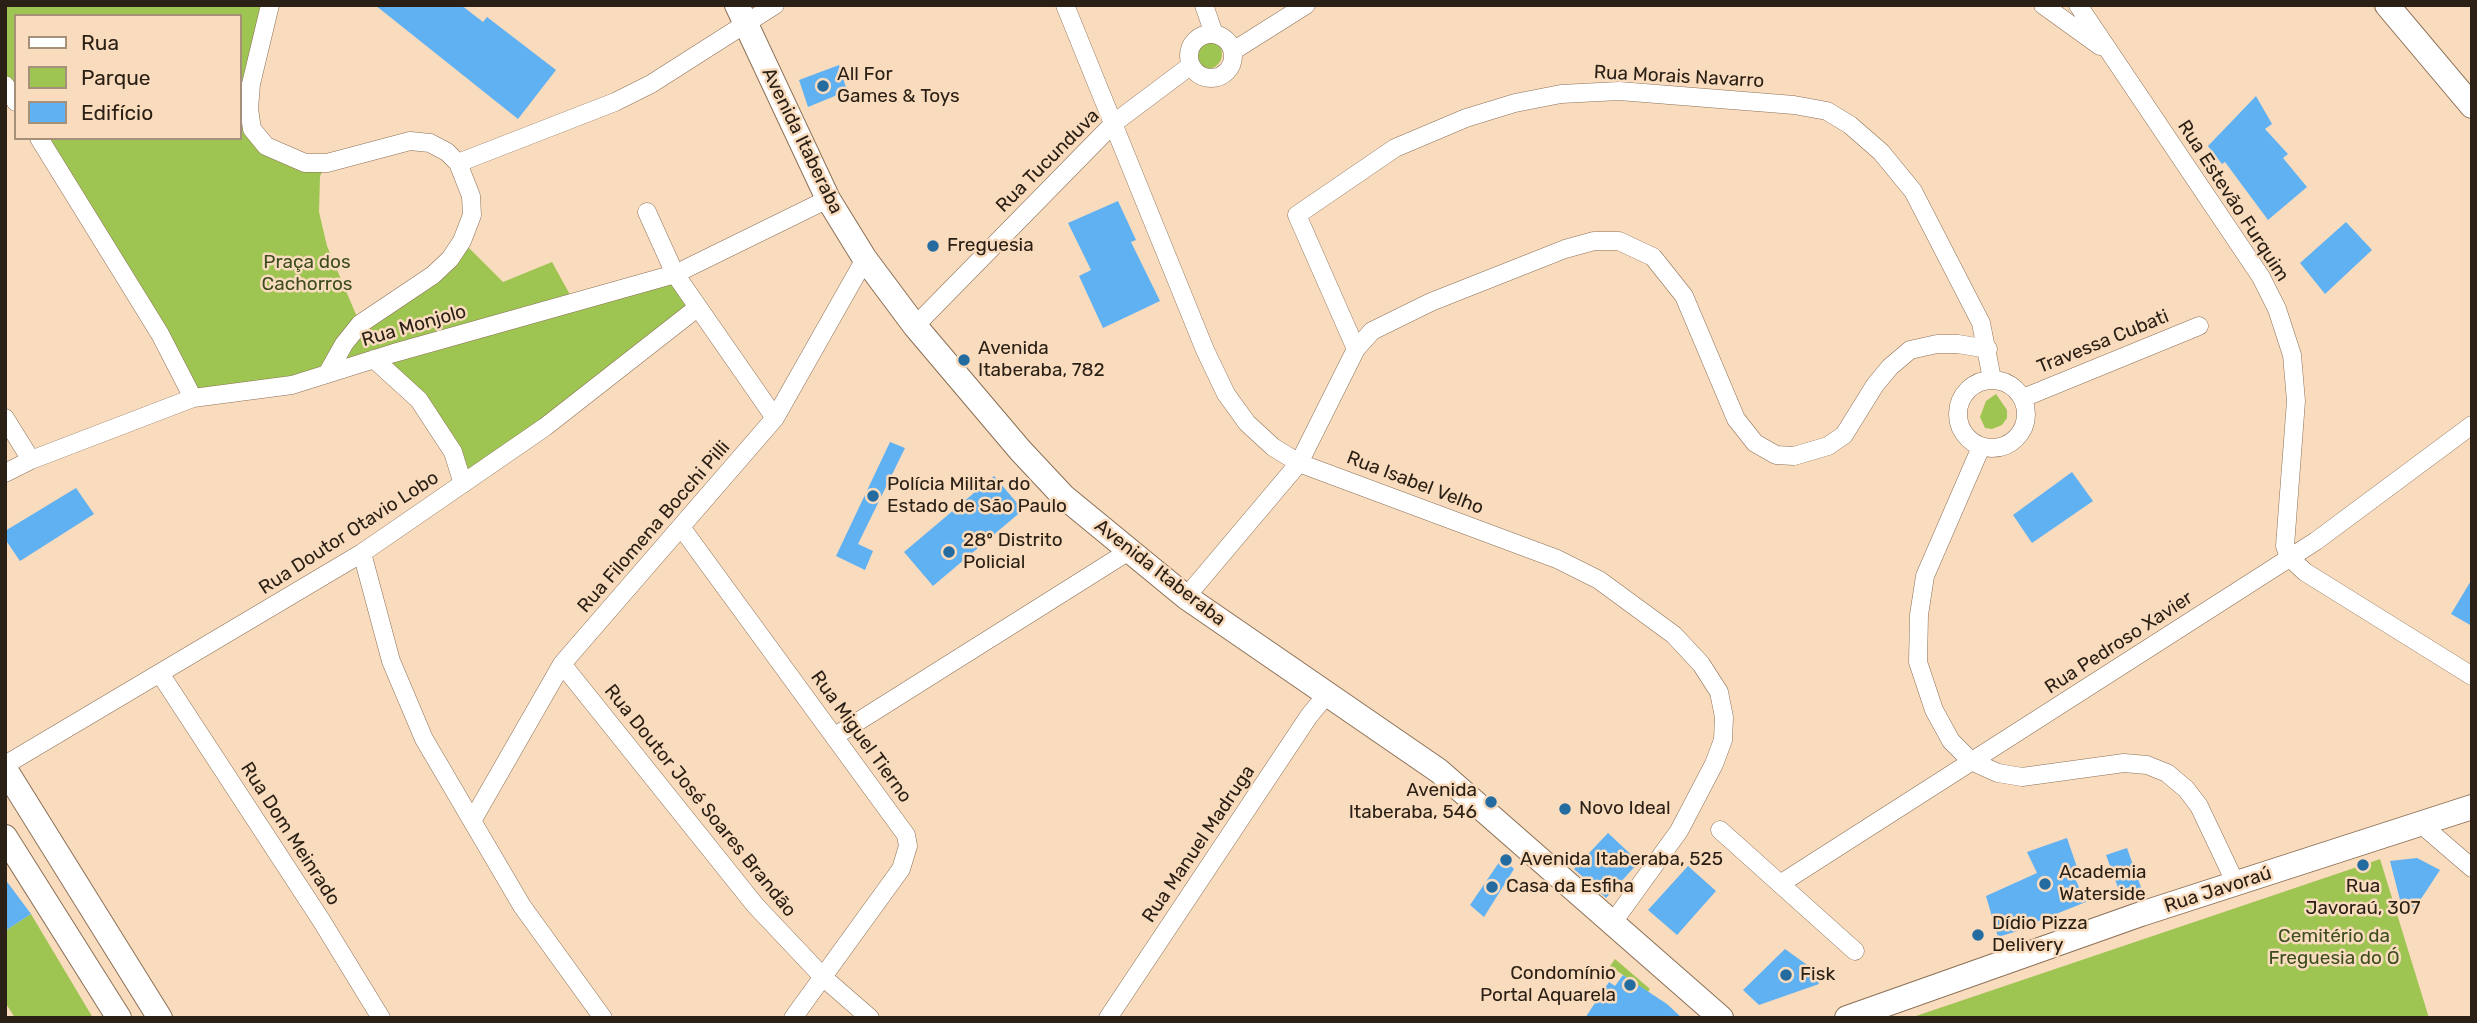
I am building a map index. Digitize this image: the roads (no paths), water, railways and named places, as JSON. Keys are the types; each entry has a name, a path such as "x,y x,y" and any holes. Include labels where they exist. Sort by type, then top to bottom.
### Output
{"main road":[{"path":"2387,5 2472,106"},
{"name":"Avenida Itaberaba","path":"741,14 828,199 864,259 915,326 1020,450 1063,496 1186,597 1440,771 1611,925 1721,1018"},
{"path":"5,767 160,1018"},
{"name":"Rua Javoraú","path":"1851,1017 2235,884 2472,807"},
{"path":"5,837 119,1018"}],"street":[{"path":"270,5 251,84 249,108 252,129 266,146 305,163 327,163 410,141 430,144 447,152 458,163 471,196 472,215 461,241 433,275 360,324 344,344 327,374"},
{"path":"458,163 615,102 652,83 741,14 775,5"},
{"name":"Rua Isabel Velho","path":"1065,5 1226,394 1247,423 1273,447 1299,463 1557,559 1599,580 1674,635 1701,664 1718,692 1724,718 1723,740 1697,801 1651,873 1611,925"},
{"path":"1203,5 1214,34"},
{"path":"1233,51 1224,39 1214,34 1203,35 1188,51 1190,66 1200,77 1215,79 1228,71 1233,51 1306,5"},
{"path":"2043,5 2109,53"},
{"name":"Rua Estevão Furquim","path":"2078,5 2261,277 2277,309 2292,355 2296,401 2285,546 2289,557"},
{"name":"Rua Tucunduva","path":"915,326 1114,123 1190,66"},
{"name":"Rua Morais Navarro","path":"1356,349 1297,215 1395,148 1466,118 1515,103 1561,94 1619,91 1794,105 1827,111 1850,125 1881,152 1913,191 1981,323 1992,379"},
{"path":"40,140 160,334 193,398"},
{"name":"Rua Monjolo","path":"5,473 31,460 193,398 292,385 374,359 675,274 828,199"},
{"path":"647,212 675,274 696,308 775,418"},
{"path":"1186,597 1299,463 1356,349 1372,331 1431,302 1565,248 1594,241 1619,241 1636,246 1653,257 1671,276 1699,327 1736,419 1755,443 1776,455 1794,456 1828,446 1844,435 1890,367 1910,350 1937,344 1988,349"},
{"name":"Rua Filomena Bocchi Pilli","path":"472,821 562,664 775,418 864,259"},
{"name":"Rua Doutor Otavio Lobo","path":"5,767 362,553 545,427 696,308"},
{"name":"Travessa Cubati","path":"2023,398 2199,326"},
{"path":"374,359 419,400 453,452 463,484"},
{"path":"1992,379 2010,384 2023,398 2027,414 2023,430 2012,442 1998,448 1981,447 1965,436 1958,418 1961,399 1974,384 1992,379"},
{"path":"5,418 31,460"},
{"name":"Rua Pedroso Xavier","path":"1780,884 2119,670 2289,557 2472,425"},
{"path":"1981,447 1930,564 1919,615 1918,662 1934,710 1951,741 1971,761 1998,773 2022,777 2124,763 2147,765 2167,773 2186,789 2199,806 2235,884"},
{"name":"Rua Miguel Tierno","path":"681,527 906,835 908,846 901,869 824,978"},
{"path":"835,736 1129,551"},
{"path":"362,553 391,661 424,739 522,906 603,1018"},
{"path":"2289,557 2305,572 2472,676"},
{"name":"Rua Doutor José Soares Brandão","path":"562,664 754,905 824,978 870,1018"},
{"name":"Rua Dom Meinrado","path":"161,675 321,920 381,1018"},
{"name":"Rua Manuel Madruga","path":"1108,1018 1309,716 1327,694"},
{"path":"2422,825 2472,868"},
{"path":"1720,830 1855,951"},
{"path":"793,1018 824,978"}],"place":[{"name":"All For Games & Toys","path":"823,86"},
{"name":"Freguesia","path":"933,246"},
{"name":"Avenida Itaberaba, 782","path":"964,360"},
{"name":"Polícia Militar do Estado de São Paulo","path":"873,496"},
{"name":"28º Distrito Policial","path":"949,552"},
{"name":"Avenida Itaberaba, 546","path":"1491,802"},
{"name":"Novo Ideal","path":"1565,809"},
{"name":"Avenida Itaberaba, 525","path":"1506,860"},
{"name":"Rua Javoraú, 307","path":"2363,865"},
{"name":"Academia Waterside","path":"2045,884"},
{"name":"Casa da Esfiha","path":"1492,887"},
{"name":"Dídio Pizza Delivery","path":"1978,935"},
{"name":"Fisk","path":"1786,975"},
{"name":"Condomínio Portal Aquarela","path":"1630,985"}],"park label":[{"name":"Praça dos Cachorros","path":"307,274"},
{"name":"Cemitério da Freguesia do Ó","path":"2334,948"}]}
